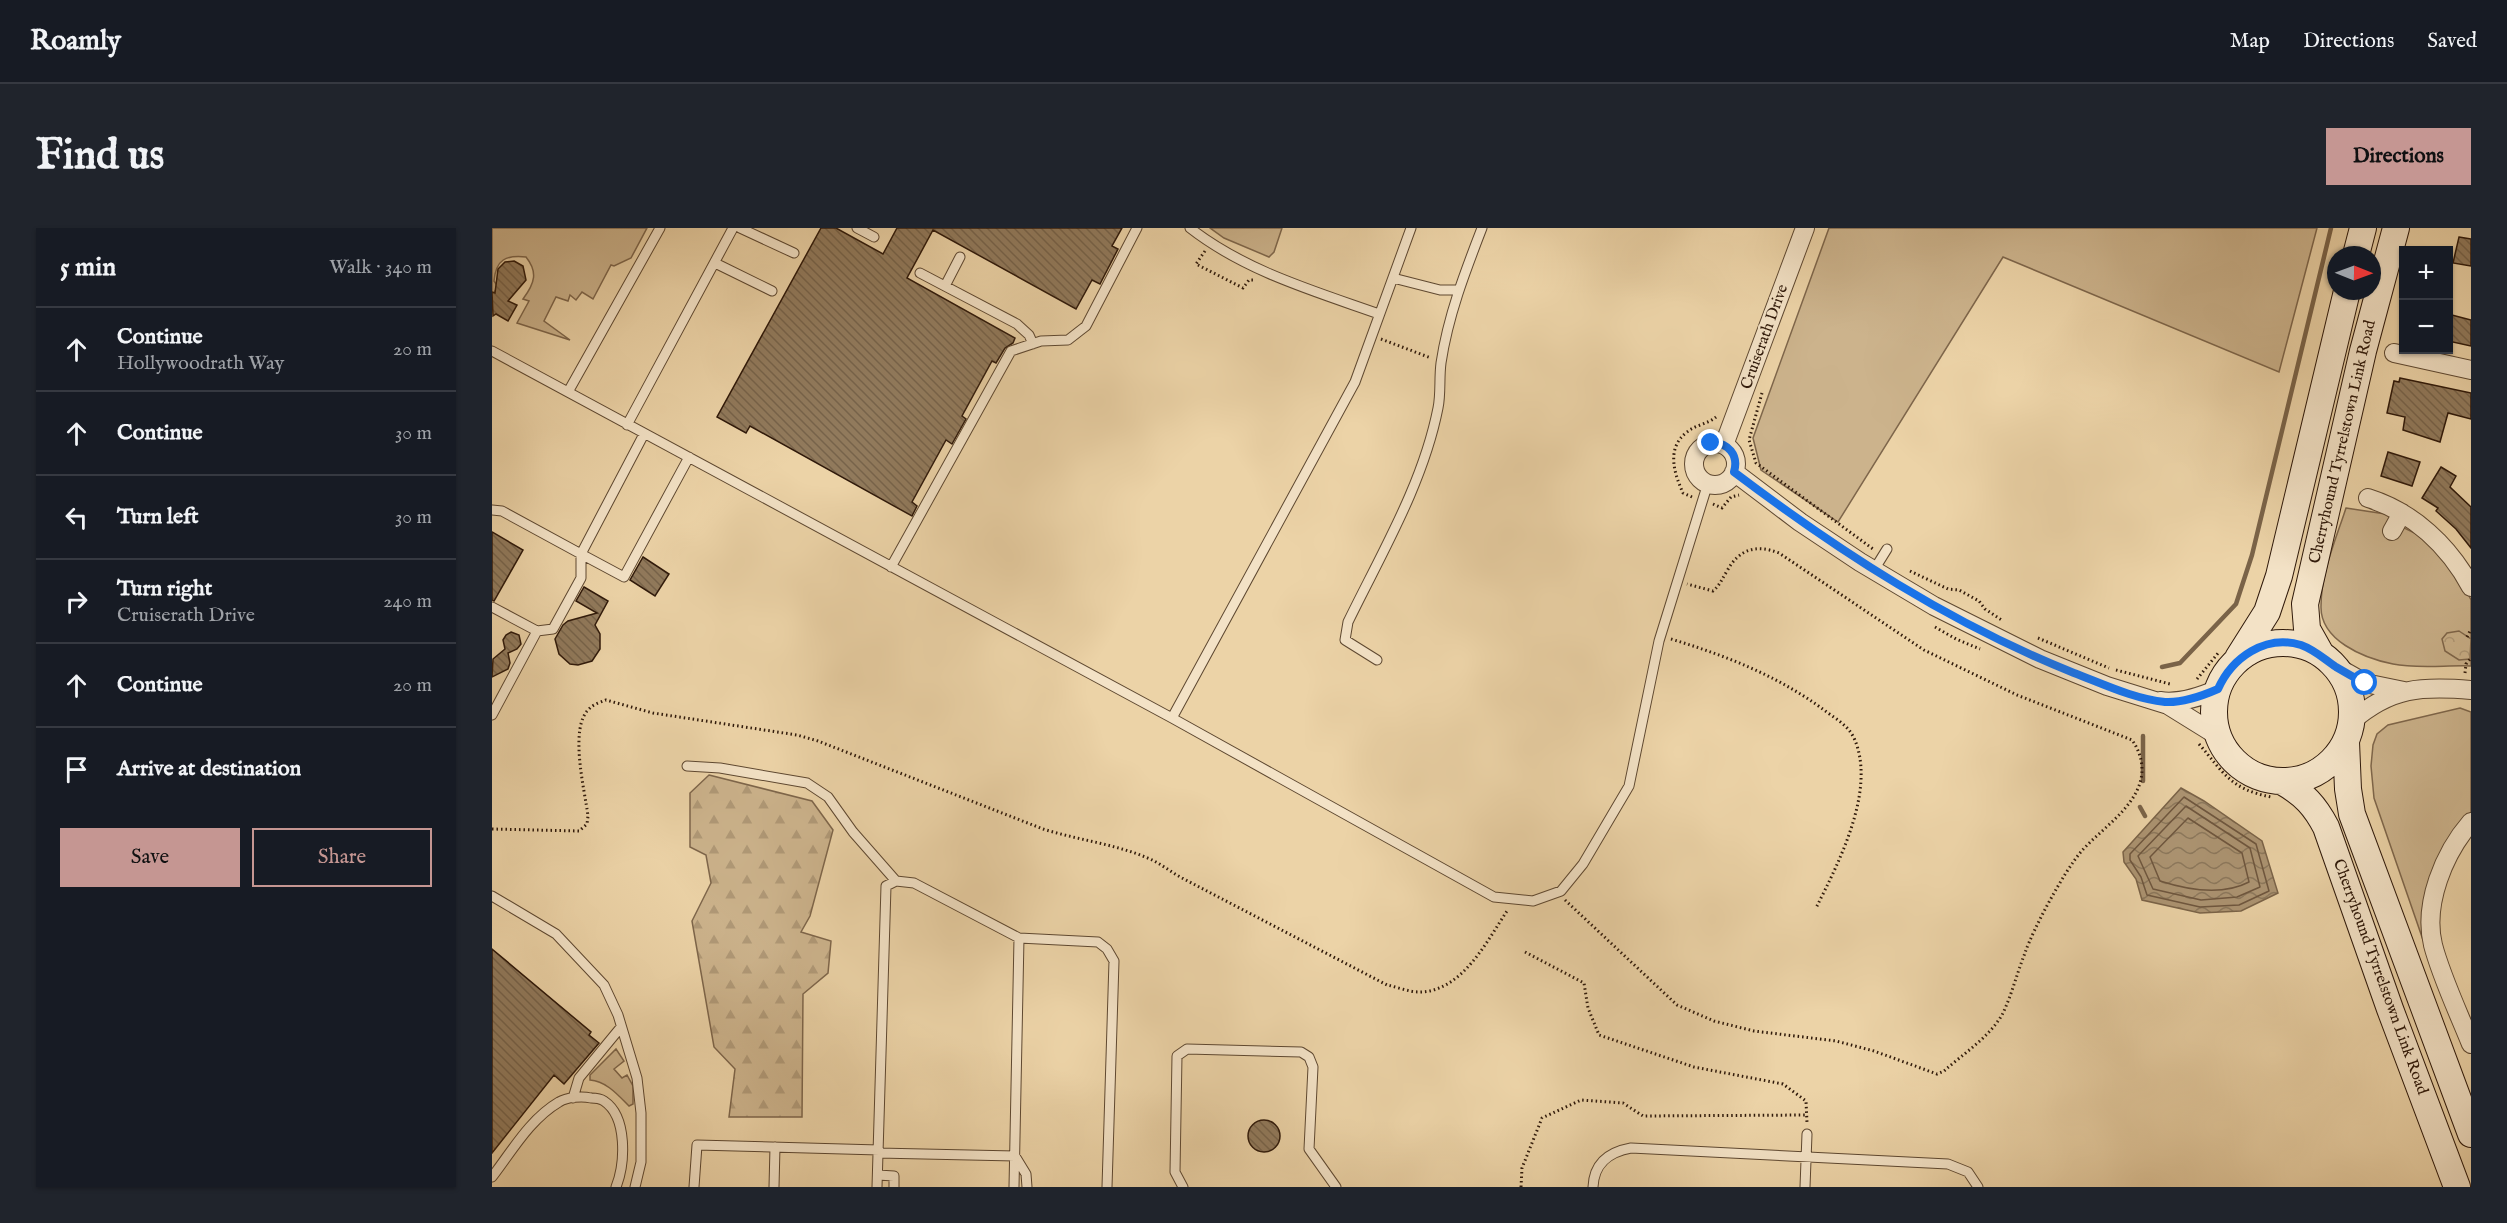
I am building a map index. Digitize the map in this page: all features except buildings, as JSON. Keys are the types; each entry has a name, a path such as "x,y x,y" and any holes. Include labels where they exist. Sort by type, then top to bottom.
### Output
{"street":[{"name":"Cruiserath Drive","path":"1724,445 1805,228"},
{"path":"2358,246 2363,228"},
{"name":"Cherryhound Tyrrelstown Link Road","path":"2328,660 2307,629 2305,604 2363,351 2396,228"},
{"name":"Cherryhound Tyrrelstown Link Road","path":"2234,663 2267,612 2279,576 2345,300"},
{"path":"2394,353 2399,353"},
{"path":"2416,354 2471,370"},
{"path":"1718,443 1724,445 1730,449 1735,459 1734,472 1721,484 1708,483 1698,475 1695,469 1696,456 1705,446 1718,443"},
{"path":"1734,472 1800,522 1934,606 2040,659 2107,686 2168,705 2243,770 2281,790 2320,771 2335,759 2349,732 2370,706 2404,691"},
{"path":"2368,498 2392,506 2425,529 2460,566 2471,587"},
{"path":"2392,531 2402,513"},
{"path":"2207,738 2218,689 2224,675 2234,663 2253,650 2276,643 2299,645 2365,683 2404,691 2436,688 2471,690"},
{"path":"2328,660 2345,682 2351,699 2349,732"},
{"path":"2152,700 2168,702 2199,698 2218,689"},
{"name":"Cherryhound Tyrrelstown Link Road","path":"2349,732 2348,789 2352,814 2471,1134"},
{"name":"Cherryhound Tyrrelstown Link Road","path":"2281,790 2299,791 2314,805 2326,826 2390,1009 2455,1184"},
{"path":"2471,822 2451,851 2437,884 2430,917 2433,945 2471,1044"}],"lane":[{"path":"568,392 660,228"},
{"path":"627,425 734,228"},
{"path":"740,228 794,254"},
{"path":"857,228 874,237"},
{"path":"891,567 1011,351 1033,344 1068,340 1086,326 1137,228"},
{"path":"1190,228 1275,277 1379,314"},
{"path":"1172,718 1355,382 1411,228"},
{"path":"1377,660 1345,640 1348,622 1404,507 1423,459 1439,407 1442,361 1458,290 1482,228"},
{"path":"945,286 960,257"},
{"path":"715,262 772,291"},
{"path":"920,273 1017,324 1029,335 1033,344"},
{"path":"1393,278 1440,290 1458,290"},
{"path":"492,351 1172,718 1494,897 1533,901 1561,891 1583,864 1629,786 1661,635 1708,483"},
{"path":"492,606 537,631 554,629 581,578 581,554 644,434"},
{"path":"492,510 502,512 624,577 689,458"},
{"path":"1874,570 1887,549"},
{"path":"492,715 537,631"},
{"path":"687,766 720,768 807,783 828,797 853,832 896,881"},
{"path":"878,1187 886,886 896,881 914,883 1019,938 1098,942 1107,949 1114,961 1107,1187"},
{"path":"492,896 556,934 604,985 621,1027 637,1078 641,1113 640,1162 635,1187"},
{"path":"1014,1187 1019,938"},
{"path":"573,1098 579,1078 621,1027"},
{"path":"1183,1187 1175,1172 1176,1067 1177,1056 1187,1048 1301,1052 1309,1057 1313,1067 1310,1149 1336,1187"},
{"path":"492,1177 535,1120 561,1100 585,1096 604,1100 616,1114 622,1138 622,1172 616,1187"},
{"path":"1805,1187 1807,1134"},
{"path":"694,1187 697,1145 1015,1156"},
{"path":"774,1187 776,1147"},
{"path":"1593,1187 1600,1163 1614,1151 1631,1148 1948,1164 1968,1172 1978,1187"},
{"path":"1015,1156 1026,1174 1027,1187"},
{"path":"878,1176 894,1176 894,1187"}],"path":[{"path":"1384,340 1442,361"},
{"path":"1764,390 1749,440 1756,463 1872,549"},
{"path":"1683,493 1675,476 1673,460 1676,446 1685,433 1712,420 1719,412"},
{"path":"1557,892 1677,1005 1714,1021 1754,1031 1836,1041 1865,1048 1937,1074 1953,1064 1992,1028 2002,1014 2026,950 2070,869 2080,853 2129,801 2141,780 2142,764 2138,748 2132,740 2017,695 1924,650 1779,553 1765,547 1749,550 1736,557 1720,585 1713,591 1677,582"},
{"path":"1908,570 1948,589 1959,590 1979,600 1985,609 2008,624"},
{"path":"2469,636 2471,629"},
{"path":"1661,635 1758,670 1802,693 1848,728 1855,739 1860,767 1860,794 1848,836 1816,908"},
{"path":"2038,638 2114,669 2159,682"},
{"path":"492,829 579,831 587,824 588,816 578,750 580,726 588,708 606,700 653,712 797,735 819,741 1042,829 1129,851 1152,860 1182,878 1388,985 1419,992 1444,987 1467,968 1515,899"},
{"path":"2207,738 2218,770 2235,784 2259,795 2281,790"},
{"path":"1525,952 1584,983 1588,1008 1599,1035 1694,1067 1783,1084 1806,1101 1807,1134"},
{"path":"1521,1187 1522,1168 1542,1118 1581,1100 1623,1103 1643,1116 1806,1115"}],"green space":[{"path":"492,228 647,228 631,258 614,266 611,265 593,299 582,292 576,300 570,295 568,301 556,297 544,321 570,340 517,323 529,301 523,299 534,278 530,262 526,257 508,258 500,263 494,281 500,290 496,289 494,293 492,292"},
{"path":"1210,228 1282,228 1274,252 1269,257 1224,238"},
{"path":"1829,228 2317,228 2279,372 2003,257 1838,522 1761,470 1753,438"},
{"path":"2346,508 2392,515 2402,527 2425,538 2453,562 2471,600 2471,666 2393,664 2357,652 2335,638 2323,618 2322,594 2330,556"},
{"path":"2459,631 2471,639 2470,659 2459,660 2445,651 2442,639 2447,633"},
{"path":"2460,708 2471,712 2471,812 2455,831 2434,869 2422,937 2374,798 2371,766 2373,745 2377,734 2388,725"},
{"path":"709,775 812,801 833,830 810,916 801,932 831,941 828,973 803,994 802,1117 729,1117 735,1069 714,1047 692,921 711,883 706,855 690,847 690,793"},
{"path":"616,1049 624,1061 614,1069 622,1078 627,1075 633,1086 633,1104 629,1106 606,1086 590,1080 590,1075"}],"water":[{"path":"2181,788 2262,841 2278,893 2241,911 2200,913 2142,900 2136,879 2124,862 2123,852"}],"waterway":[{"path":"2162,667 2180,663 2236,604 2252,555 2331,228"},
{"path":"2143,736 2143,781"},
{"path":"2140,807 2145,816"}],"route":[{"path":"1711,443 1718,443 1730,449 1735,459 1734,472 1800,522 1860,562 1934,606 2040,659 2107,686 2152,700 2168,702 2199,698 2218,689 2224,675 2234,663 2253,650 2276,643 2299,645 2321,654 2335,666 2365,683"}]}
